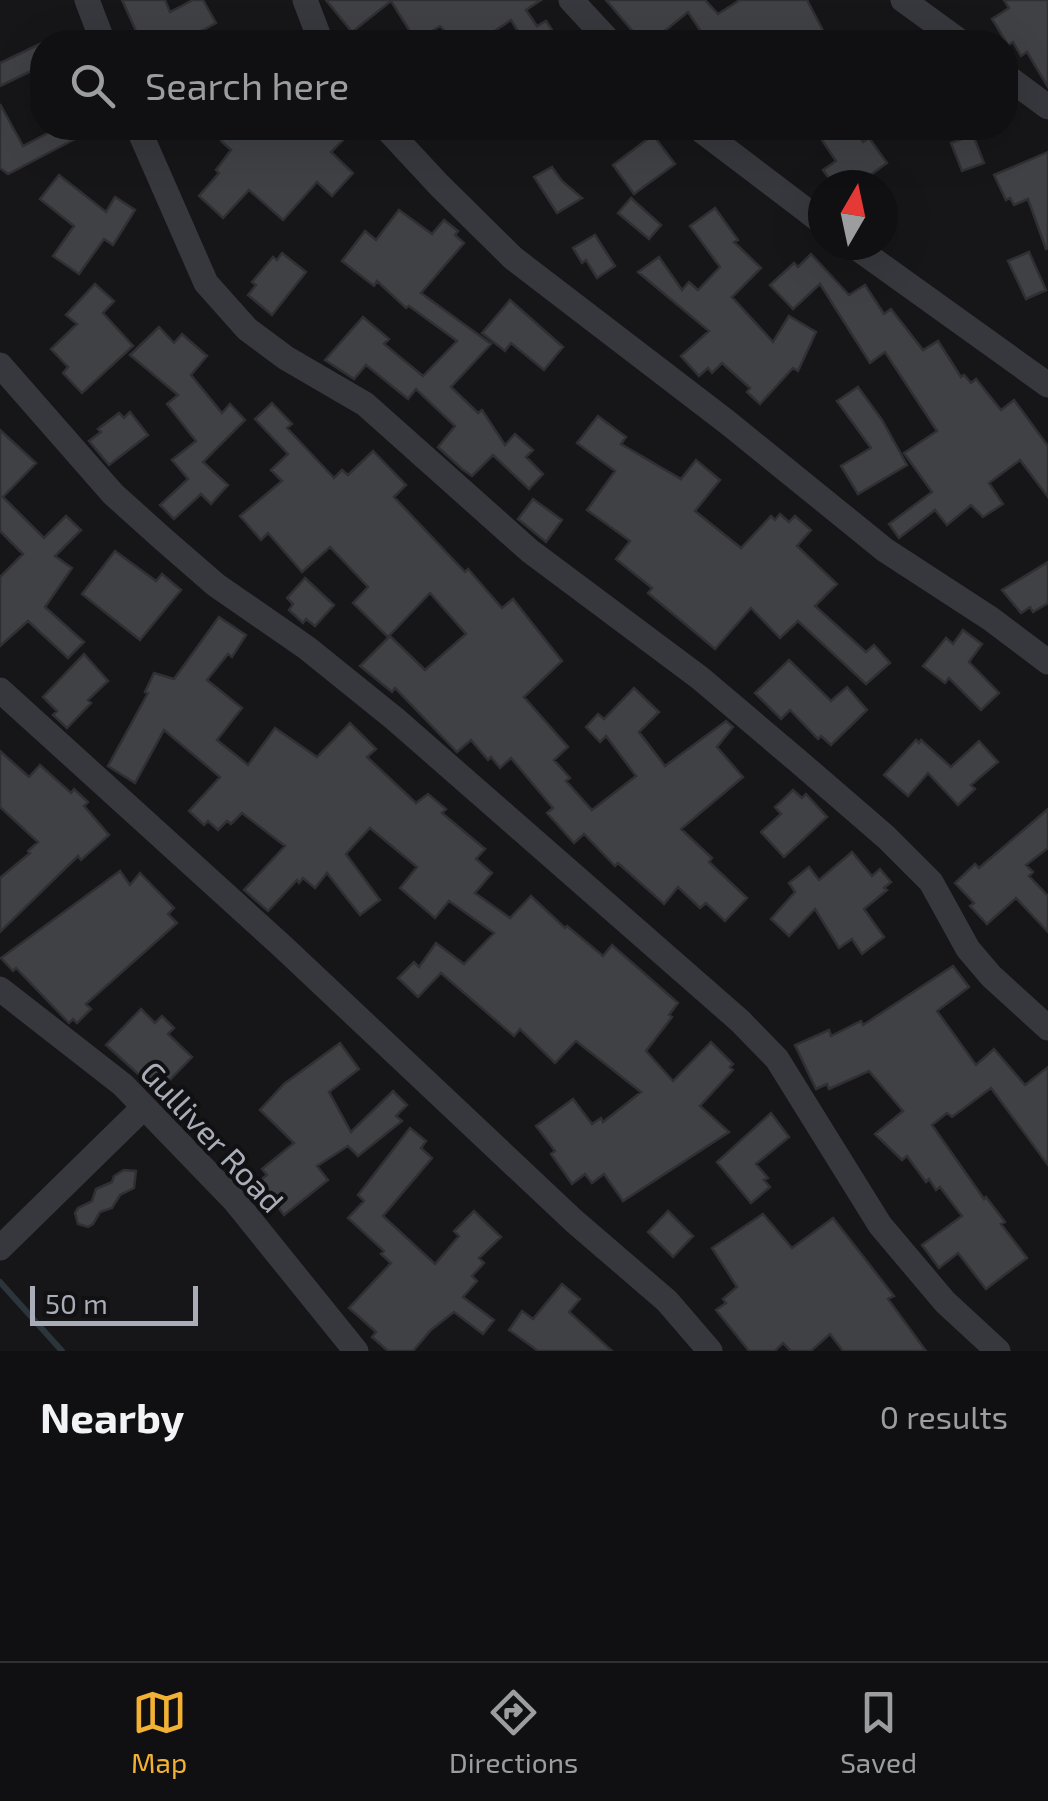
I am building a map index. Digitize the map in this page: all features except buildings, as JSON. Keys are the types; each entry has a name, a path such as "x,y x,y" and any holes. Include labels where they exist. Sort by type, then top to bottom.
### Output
{"street":[{"path":"87,0 98,30"},
{"path":"305,0 316,30"},
{"path":"571,0 599,30"},
{"path":"903,0 944,30"},
{"path":"1018,85 1048,107"},
{"path":"143,140 206,283 247,328 286,358 365,404 530,552 700,678 798,760 931,882 968,949 991,976 1048,1028"},
{"path":"397,140 513,258 728,422 885,550 991,619 1048,662"},
{"path":"714,140 808,212"},
{"path":"874,260 1048,385"},
{"path":"0,365 114,494 163,539 216,585 307,648 395,719 740,1021 777,1060 880,1226 945,1302 998,1351"},
{"path":"0,690 282,946 574,1221 667,1301 710,1351"},
{"name":"Gulliver Road","path":"0,989 90,1056 144,1107 234,1200 356,1351"},
{"path":"0,1248 144,1107"}],"waterway":[{"path":"0,1282 62,1351"}]}
